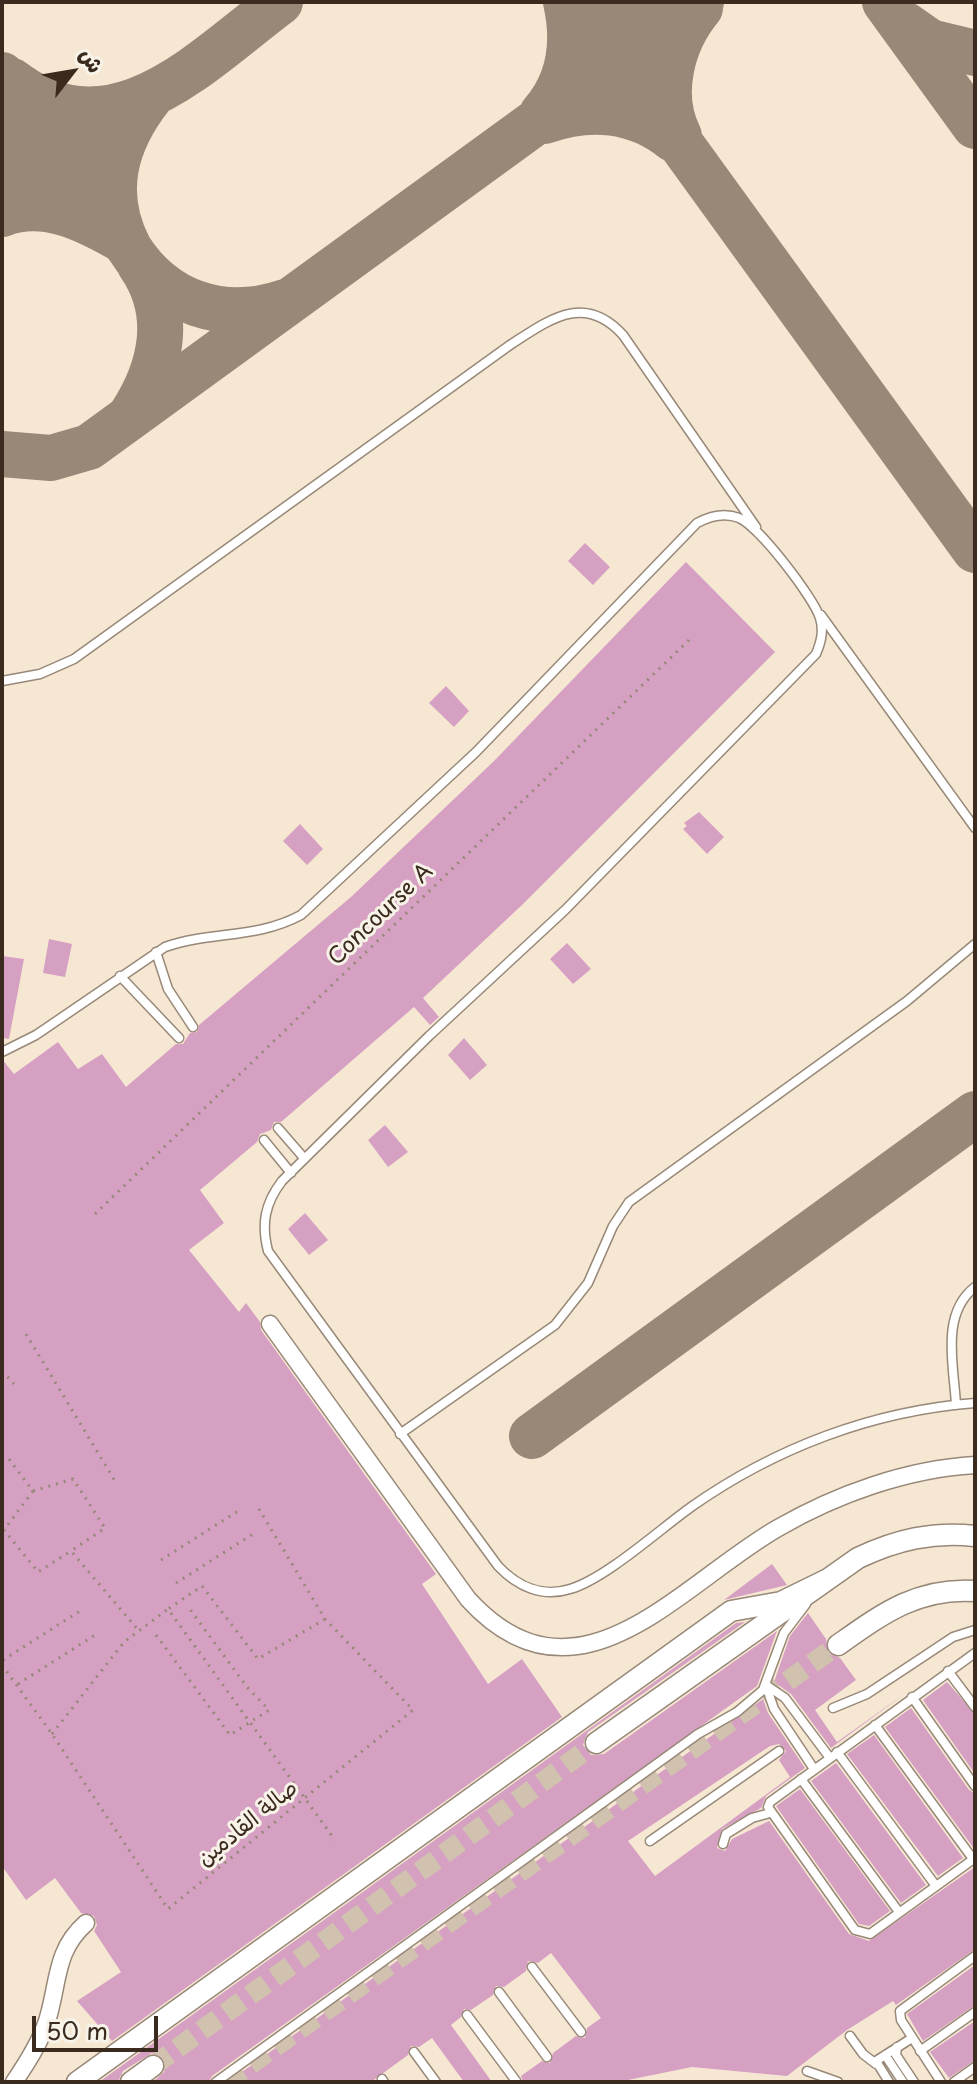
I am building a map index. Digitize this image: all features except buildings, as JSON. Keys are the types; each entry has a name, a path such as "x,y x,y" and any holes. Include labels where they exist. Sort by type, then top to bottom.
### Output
{"street":[{"path":"270,1324 468,1599 498,1627 534,1644 574,1648 614,1639 755,1542 817,1508 879,1484 975,1465"},
{"path":"596,1743 858,1558 907,1539 933,1534 975,1536"},
{"path":"77,2082 731,1611 781,1602 828,1579"},
{"path":"838,1645 905,1601 950,1590 975,1591"},
{"path":"14,2082 46,2023 58,1963 65,1946 86,1923"},
{"path":"131,2082 153,2066"}],"lane":[{"path":"2,681 40,674 74,659 510,345 563,314 596,316 623,335 761,533 975,828"},
{"path":"2,1052 36,1035 156,952 187,939 268,930 301,915 476,752 697,523 719,515 731,515 761,533"},
{"path":"817,610 822,637 810,661 565,910 429,1036 291,1173 267,1207 264,1222 268,1251 498,1566 522,1585 551,1592 580,1586 716,1491 788,1451 865,1423 975,1403"},
{"path":"400,1434 555,1325 588,1283 613,1226 629,1202 907,1001 975,944"},
{"path":"156,952 168,989 193,1027"},
{"path":"120,976 179,1038"},
{"path":"278,1128 304,1158"},
{"path":"264,1140 291,1173"},
{"path":"956,1405 953,1320 958,1305 975,1287"},
{"path":"216,2082 698,1734 749,1704 766,1685 787,1628 828,1579"},
{"path":"833,1708 867,1694 953,1637 975,1630"},
{"path":"875,1725 974,1859 870,1934 858,1933 770,1813 770,1802 912,1697 975,1653"},
{"path":"948,1671 975,1707"},
{"path":"766,1685 785,1698 936,1886"},
{"path":"766,1685 774,1709 814,1769"},
{"path":"912,1697 975,1786"},
{"path":"650,1841 779,1751"},
{"path":"801,1779 899,1912"},
{"path":"723,1844 726,1834 752,1818 770,1813"},
{"path":"941,2082 900,2017 902,2008 975,1956"},
{"path":"532,1967 581,2032"},
{"path":"499,1992 547,2057"},
{"path":"920,2051 975,2012"},
{"path":"467,2015 516,2081"},
{"path":"850,2036 889,2082"},
{"path":"876,2064 877,2060 912,2038"},
{"path":"897,2047 896,2055 914,2082"},
{"path":"414,2052 436,2082"},
{"path":"885,2055 903,2082"},
{"path":"954,2082 975,2067"},
{"path":"807,2071 838,2082"}],"path":[{"name":"Concourse A","path":"95,1214 689,640"},
{"path":"26,1334 115,1481"},
{"path":"2,1371 14,1384"},
{"path":"9,1459 33,1491"},
{"path":"73,1479 105,1528 71,1551 38,1572 4,1530 33,1491 73,1479"},
{"path":"80,1611 3,1663 52,1734 124,1642 202,1586 258,1659 325,1619 256,1504"},
{"path":"161,1560 238,1511"},
{"path":"176,1583 253,1534"},
{"path":"71,1551 139,1631"},
{"path":"156,1635 230,1735 269,1710 247,1687 189,1608"},
{"path":"168,1609 335,1840"},
{"name":"صالة القادمين","path":"52,1734 168,1909 413,1710 325,1619"},
{"path":"18,1684 95,1635"},
{"path":"251,1722 304,1799"}],"taxiway":[{"path":"12,81 49,102 85,109 120,105 154,92 187,73 280,2"},
{"path":"542,114 559,89 568,61 570,32 566,2"},
{"path":"578,2 975,550"},
{"path":"600,2 624,9 647,10 694,4"},
{"path":"2,454 51,458 89,447 701,2"},
{"path":"885,2 975,126"},
{"path":"679,136 669,103 671,69 682,36 700,8"},
{"path":"904,24 930,42 975,53"},
{"path":"2,75 129,248 115,208 116,169 128,132 151,96"},
{"path":"2,184 10,159 13,134 11,108 3,83"},
{"path":"545,121 578,113 612,113 644,121 673,139"},
{"path":"2,204 86,143"},
{"path":"2,214 33,208 63,212 119,238"},
{"path":"129,248 159,283 197,304 239,310 285,302"},
{"path":"131,415 150,379 160,341 157,303 140,265"},
{"path":"532,1436 975,1114"}],"tunnel":[{"path":"226,2082 838,1645"},
{"path":"153,2066 596,1743"}]}
